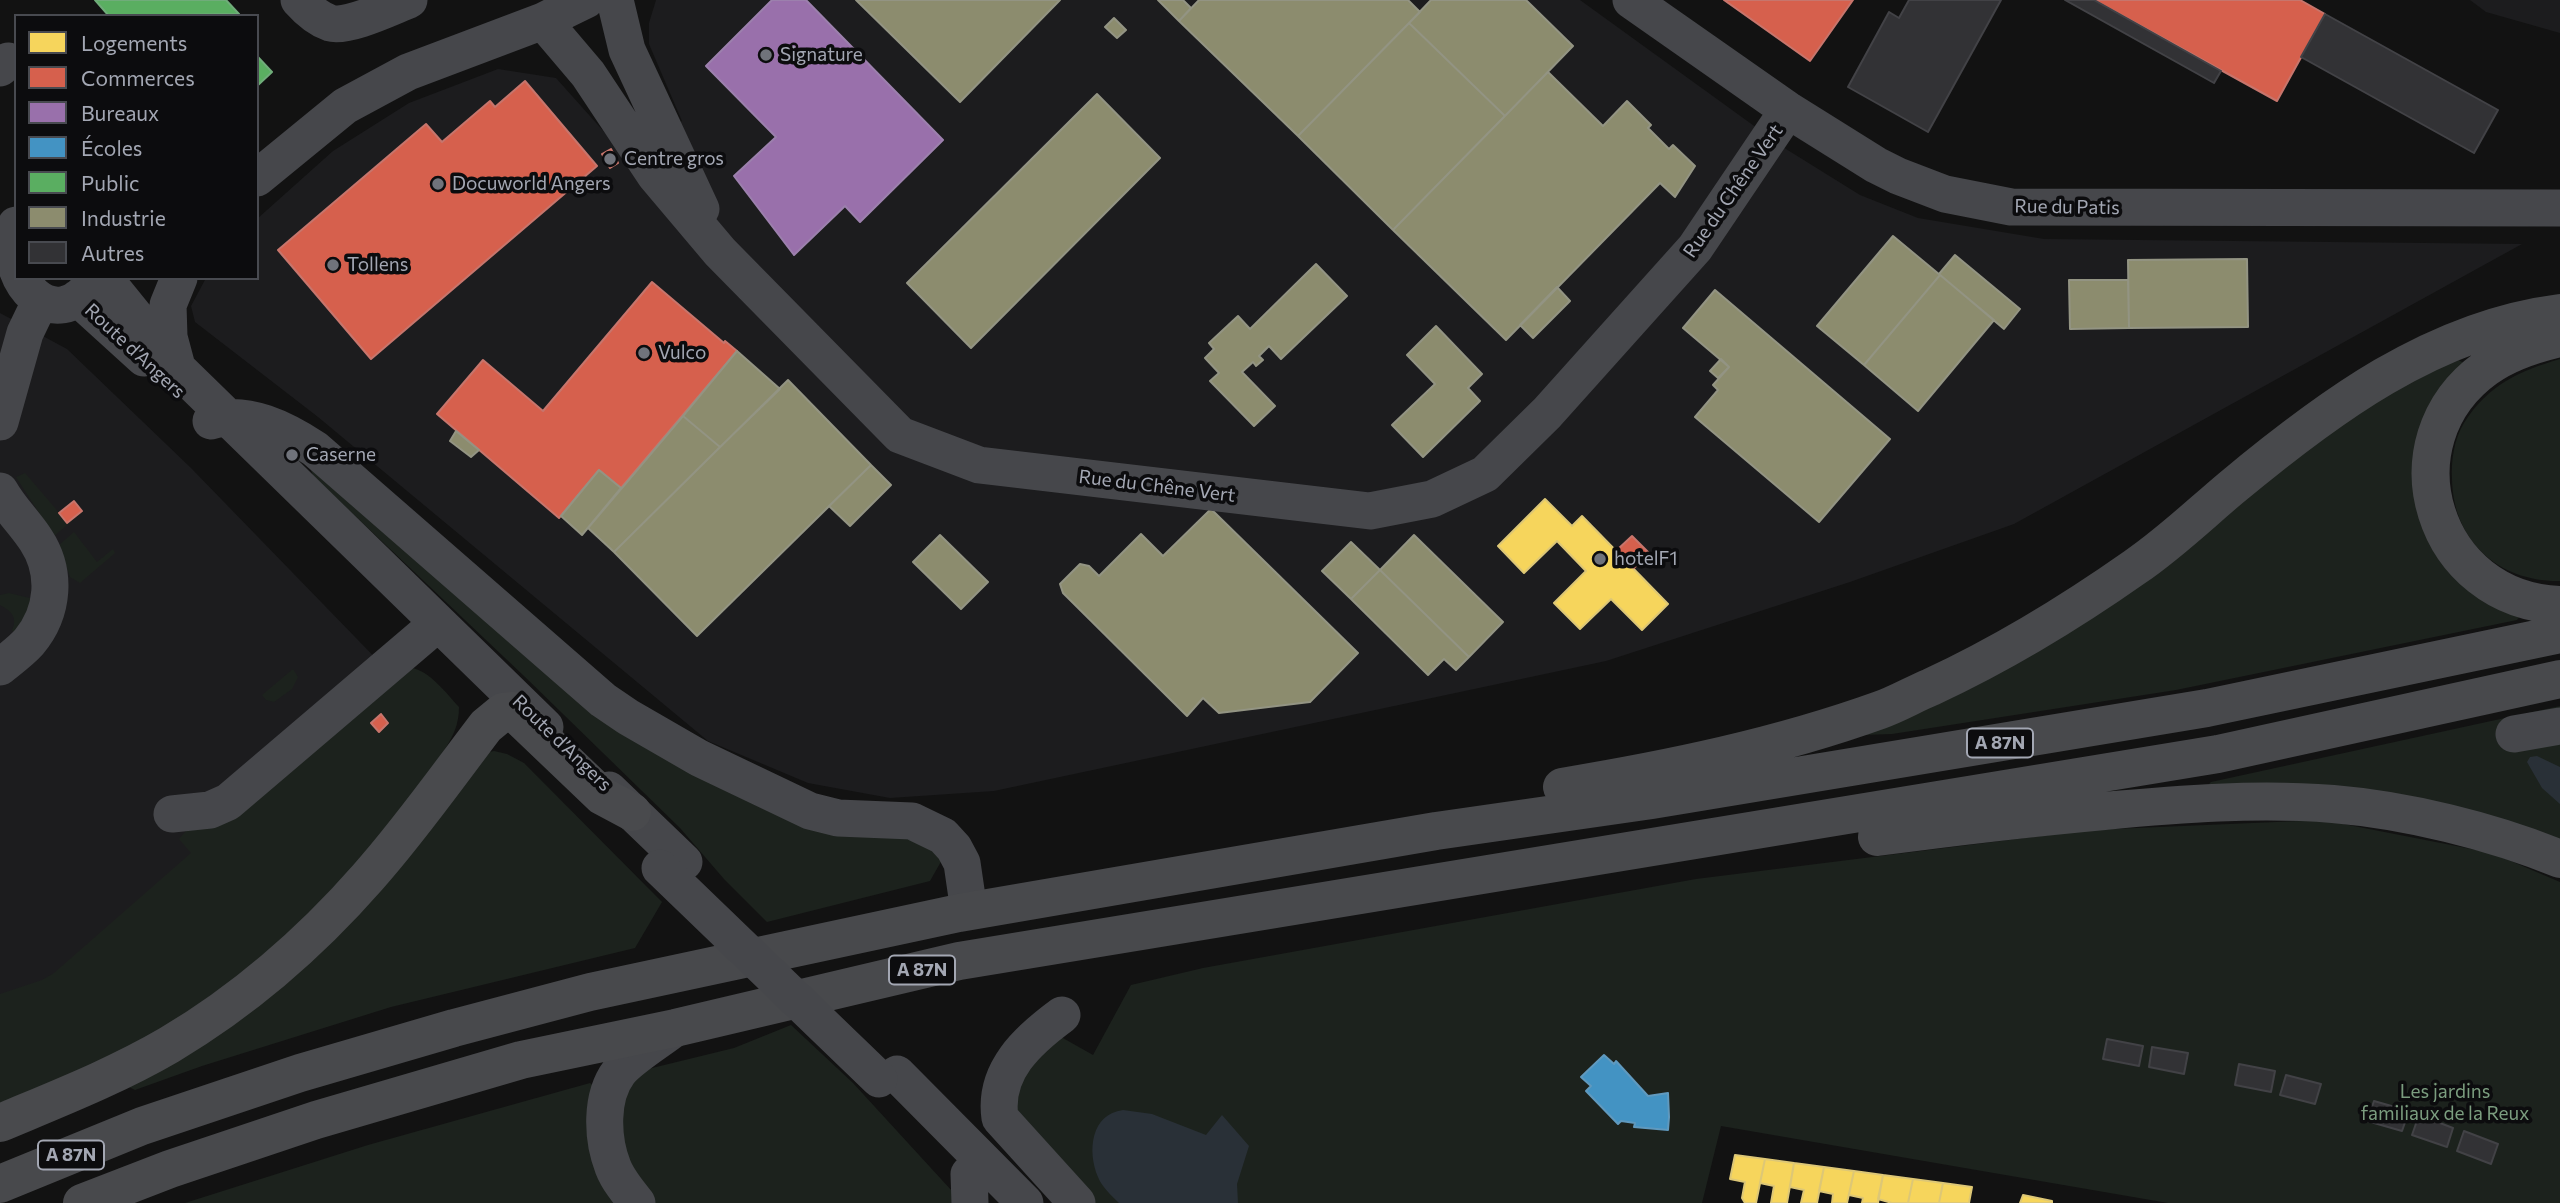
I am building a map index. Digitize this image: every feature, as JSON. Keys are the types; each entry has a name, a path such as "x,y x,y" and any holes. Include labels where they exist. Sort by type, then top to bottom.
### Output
{"highway":[{"path":"1436,831 1505,796 1654,772 1769,745 1894,704 1968,670 2138,566 2332,409 2395,370 2468,335 2507,323 2560,313"},
{"path":"2560,338 2504,357 2485,368 2468,383 2444,419 2436,440 2431,484 2441,527 2464,564 2479,577 2515,597 2547,605 2560,605"},
{"name":"A 87N","path":"0,1184 142,1126 300,1073 590,992 970,911 1436,831 1652,800 2207,708 2560,634"},
{"name":"A 87N","path":"82,1203 316,1119 520,1060 675,1028 959,961 2218,754 2560,678"},
{"path":"1784,827 1872,837 2001,821 2171,805 2245,801 2334,804 2436,820 2526,845 2560,859"},
{"path":"0,1155 86,1123 142,1126"}],"main road":[{"path":"0,1123 80,1089 169,1045 235,1000 286,959 369,876 486,726 503,712 513,711 602,796 632,812"}],"street":[{"path":"299,0 320,18 344,24 409,0"},
{"path":"259,176 345,106 408,72 543,21 586,0"},
{"path":"615,0 627,50 720,251"},
{"name":"Rue du Patis","path":"1631,0 1788,110 1898,176 1945,194 2011,207 2560,208"},
{"name":"Rue du Chêne Vert","path":"543,21 588,74 655,175 720,251 900,435 979,465 1370,511 1432,499 1485,474 1547,413 1695,248 1788,110"},
{"path":"0,205 9,237 6,272 22,295 39,304 56,306 93,285"},
{"path":"177,368 169,337 168,305 178,280"},
{"name":"Route d’Angers","path":"93,285 177,368 218,419"},
{"name":"Route d’Angers","path":"93,285 218,419 391,589 632,812 672,865"},
{"path":"0,422 24,332 39,304"},
{"path":"218,419 269,424 290,433 315,449 603,700 628,717 722,770 810,811 838,818 912,821 943,836 962,863 970,911"},
{"path":"0,491 43,550 51,584 47,609 36,633 29,643 0,667"},
{"name":"Route d’Angers","path":"391,589 424,635 503,712 672,865 888,1076 1025,1203"},
{"path":"172,814 210,810 228,802 424,635"},
{"path":"2514,734 2560,726"},
{"path":"1062,1015 1031,1039 1014,1058 1001,1088 998,1104 1000,1118 1077,1203"},
{"path":"637,1203 625,1189 613,1167 605,1120 608,1092 620,1071 675,1028"},
{"name":"Route d’Angers","path":"888,1076 969,1188 998,1203"}],"shaded area":[{"path":"656,0 1580,0 1786,149 1860,195 1918,218 2044,239 2522,244 2014,524 1850,582 1606,661 994,791 890,798 808,783 708,741 318,417 195,322 191,306 205,280 259,280 259,217 333,151 409,103 498,69 556,78 631,162 682,121 649,44 649,23"},
{"path":"2470,0 2560,0 2560,33 2486,12"},
{"path":"0,313 67,349 191,468 423,707 302,847 0,1011"},
{"path":"2537,756 2560,767 2560,804 2542,788 2527,762 2530,757"},
{"path":"1123,1110 1152,1114 1206,1135 1222,1115 1249,1146 1237,1184 1238,1203 1119,1203 1104,1188 1098,1177 1093,1145 1094,1135 1104,1118"}],"green space":[{"path":"2455,358 2469,366 2416,493 2520,616 2517,620 2176,690 1892,734 1863,735 2332,422"},
{"path":"2560,359 2560,581 2518,574 2499,566 2484,554 2461,521 2454,501 2452,472 2458,436 2464,423 2483,399 2506,381"},
{"path":"310,467 622,721 925,837 943,858 930,881 767,922 724,879 680,828 313,476"},
{"path":"25,473 67,522 83,512 54,536 16,477"},
{"path":"74,532 97,562 113,549 115,553 80,583 70,577 59,545"},
{"path":"9,593 34,599 31,611 14,634 12,615 0,605 0,595"},
{"path":"411,668 424,673 443,689 459,707 458,719 444,751 371,849 285,937 242,974 145,1041 0,1105 0,994 42,980 54,973 191,853 179,839 186,831"},
{"path":"293,669 298,677 292,689 274,702 266,700 262,695"},
{"path":"2560,706 2560,846 2208,785 2211,782"},
{"path":"494,751 524,763 662,902 635,948 391,1007 202,1066 135,1090 119,1082 169,1056 481,754"},
{"name":"Les jardins familiaux de la Reux","path":"2323,820 2492,853 2560,882 2560,1203 2168,1203 1721,1126 1702,1203 1084,1203 1009,1119 1014,1090 1054,1033 1093,1055 1131,985 1203,968 1696,879 2089,830"},
{"path":"791,1025 853,1083 952,1191 958,1203 653,1203 626,1164 620,1100 631,1081 648,1069 734,1048"},
{"path":"590,1083 595,1087 618,1203 185,1203 368,1145"}],"building: Logements":[{"name":"hotelF1","path":"1545,499 1572,526 1582,516 1668,604 1642,630 1611,599 1580,629 1554,603 1586,571 1557,541 1524,573 1498,546"},
{"path":"1735,1155 1765,1159 1756,1203 1745,1203 1742,1198 1745,1182 1730,1179"},
{"path":"1765,1159 1794,1163 1787,1203 1771,1203 1774,1186 1760,1183"},
{"path":"1794,1163 1824,1167 1817,1203 1801,1203 1804,1190 1790,1187"},
{"path":"1824,1167 1854,1171 1847,1203 1832,1203 1833,1194 1819,1191"},
{"path":"1854,1171 1883,1175 1878,1203 1862,1203 1863,1198 1849,1195"},
{"path":"1883,1175 1913,1179 1908,1203 1892,1203 1878,1199"},
{"path":"1913,1179 1943,1183 1939,1203 1908,1203"},
{"path":"1943,1183 1972,1187 1969,1203 1939,1203"},
{"path":"2023,1195 2052,1201 2052,1203 2020,1203"}],"building: Commerces":[{"path":"1724,0 1853,0 1810,61"},
{"path":"2094,0 2300,0 2325,14 2277,101"},
{"path":"525,81 597,166 371,359 278,250 426,124 442,142 490,101 495,107"},
{"name":"Centre gros","path":"611,149 618,163 610,168 602,154"},
{"path":"652,282 737,351 621,488 599,470 559,518 437,414 483,360 543,411"},
{"path":"74,501 82,511 67,523 59,513"},
{"path":"1632,536 1649,553 1634,568 1617,550"},
{"path":"381,714 388,723 379,732 371,723"}],"building: Bureaux":[{"path":"772,0 806,0 943,140 860,222 845,206 794,255 734,176 776,137 706,66"}],"building: Écoles":[{"path":"1604,1055 1614,1064 1616,1061 1648,1096 1668,1093 1668,1130 1634,1127 1635,1123 1621,1121 1618,1124 1586,1091 1591,1086 1581,1077"}],"building: Public":[{"path":"95,0 226,0 239,14 107,14"},
{"path":"259,58 272,72 259,84"}],"building: Industrie":[{"path":"856,0 1060,0 960,102"},
{"path":"1158,0 1183,0 1191,8 1179,21"},
{"path":"1199,0 1408,0 1420,12 1298,136 1179,21"},
{"path":"1431,0 1526,0 1573,46 1505,116 1409,23"},
{"path":"1114,18 1126,30 1117,38 1105,27"},
{"path":"1409,23 1505,116 1393,230 1298,136"},
{"path":"1548,72 1603,126 1627,101 1651,125 1648,128 1669,149 1673,145 1695,166 1675,197 1660,183 1506,340 1393,230"},
{"path":"1097,94 1160,158 971,348 907,283"},
{"path":"1893,236 1940,275 1864,365 1817,326"},
{"path":"1955,255 2020,309 2004,329 1939,274"},
{"path":"2247,259 2248,327 2129,328 2128,260"},
{"path":"1316,264 1347,296 1281,359 1269,346 1259,356 1263,360 1256,366 1253,362 1242,372 1275,406 1254,426 1210,381 1219,373 1205,358 1214,349 1209,343 1238,316 1250,329"},
{"path":"1940,275 1994,320 1918,411 1864,365"},
{"path":"2069,280 2128,280 2129,328 2070,329"},
{"path":"1557,287 1570,301 1533,338 1520,325"},
{"path":"1715,290 1890,439 1819,522 1695,417 1718,390 1713,385 1729,367 1683,328"},
{"path":"1436,326 1482,374 1468,388 1480,401 1423,457 1392,425 1435,384 1407,355"},
{"path":"737,351 780,389 720,447 683,416"},
{"path":"1721,359 1729,367 1718,378 1710,371"},
{"path":"788,380 871,465 697,636 614,552"},
{"path":"683,416 720,447 614,552 588,528"},
{"path":"456,431 479,450 471,457 450,441"},
{"path":"871,465 891,485 850,526 829,506"},
{"path":"599,470 621,488 582,535 561,516"},
{"path":"1211,509 1358,653 1310,702 1219,713 1203,698 1187,716 1063,593 1060,584 1080,564 1089,566 1099,576 1141,534 1163,556"},
{"path":"940,535 988,582 961,609 913,562"},
{"path":"1414,535 1503,622 1469,657 1380,570"},
{"path":"1351,542 1380,570 1351,599 1322,571"},
{"path":"1380,570 1469,657 1456,670 1444,659 1428,675 1351,599"}],"building: Autres":[{"path":"1909,0 2001,0 1928,132 1848,87 1889,12 1899,18"},
{"path":"2065,0 2094,0 2221,71 2214,83"},
{"path":"2325,14 2498,110 2474,153 2301,57"},
{"path":"2107,1039 2143,1046 2139,1066 2103,1059"},
{"path":"2152,1047 2188,1053 2184,1074 2149,1067"},
{"path":"2239,1064 2275,1071 2271,1092 2235,1085"},
{"path":"2286,1075 2321,1084 2315,1104 2280,1095"},
{"path":"2374,1101 2409,1111 2402,1131 2367,1121"},
{"path":"2419,1115 2453,1128 2447,1147 2412,1135"},
{"path":"2464,1131 2498,1144 2491,1164 2457,1151"}],"place":[{"name":"Signature","path":"766,55"},
{"name":"Centre gros","path":"610,159"},
{"name":"Docuworld Angers","path":"438,184"},
{"name":"Tollens","path":"333,265"},
{"name":"Vulco","path":"644,353"},
{"name":"Caserne","path":"292,455"},
{"name":"hotelF1","path":"1600,559"}]}
